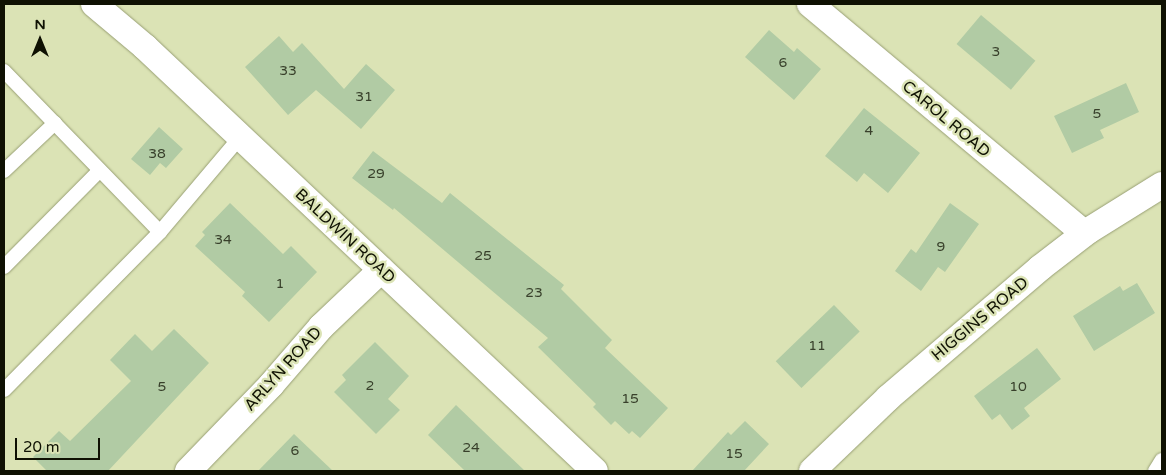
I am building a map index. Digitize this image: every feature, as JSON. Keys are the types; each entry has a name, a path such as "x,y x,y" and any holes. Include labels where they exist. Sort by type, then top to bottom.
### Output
{"street":[{"name":"BALDWIN ROAD","path":"94,4 240,136 595,471"},
{"name":"CAROL ROAD","path":"810,4 1084,233"},
{"name":"HIGGINS ROAD","path":"812,471 888,398 977,320 1084,233 1162,185"},
{"name":"ARLYN ROAD","path":"188,471 271,385 321,327 381,270"}],"lane":[{"path":"4,71 160,232"},
{"path":"4,171 54,123"},
{"path":"4,390 160,232 240,136"},
{"path":"4,267 100,170"},
{"path":"1155,471 1162,460"}],"building":[{"path":"981,15 1035,61 1011,90 957,44"},
{"path":"769,30 794,52 797,48 821,69 794,100 745,57"},
{"path":"279,36 293,52 302,43 344,89 366,64 395,90 361,129 316,90 288,115 245,67"},
{"path":"1126,83 1139,112 1100,130 1104,138 1072,153 1054,116"},
{"path":"864,108 920,153 888,193 864,173 857,182 825,156"},
{"path":"159,127 183,149 166,168 160,163 150,175 131,159"},
{"path":"373,151 442,203 450,193 564,285 561,289 612,340 605,348 668,408 640,438 632,431 629,434 615,421 611,425 593,407 596,404 538,347 548,338 394,208 393,210 352,178"},
{"path":"230,203 283,254 291,246 317,272 269,322 242,296 245,292 195,246 205,235 202,232"},
{"path":"950,203 979,224 945,272 938,267 921,291 895,271 911,249 916,253"},
{"path":"1137,283 1155,313 1094,351 1073,316 1120,286 1123,291"},
{"path":"834,305 860,332 801,388 776,361"},
{"path":"174,329 209,363 108,471 47,471 33,457 59,431 70,441 131,381 110,360 135,334 152,351"},
{"path":"375,342 409,376 388,399 400,410 376,434 334,392 346,380 342,375"},
{"path":"1037,348 1061,379 1024,408 1030,416 1012,430 1000,414 992,420 974,396"},
{"path":"456,405 525,471 465,471 428,435"},
{"path":"745,421 769,444 744,471 692,471 728,432 731,435"},
{"path":"294,434 333,471 258,471"}]}
